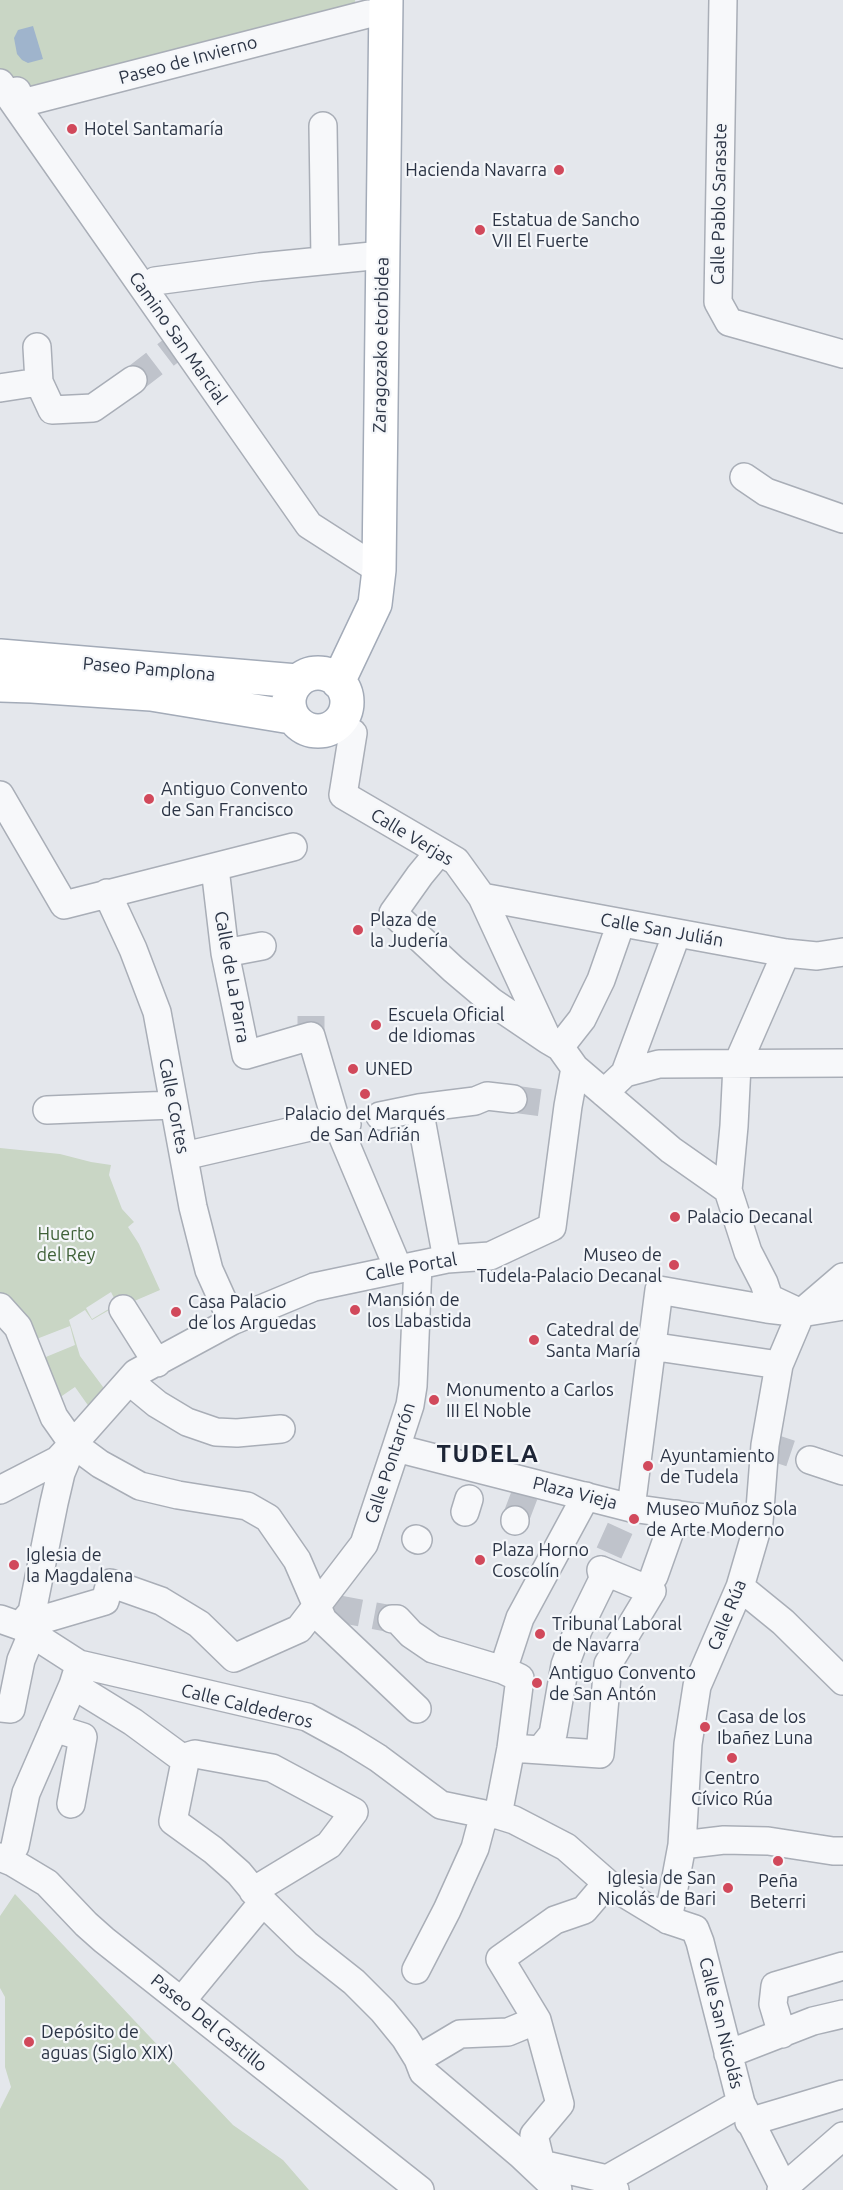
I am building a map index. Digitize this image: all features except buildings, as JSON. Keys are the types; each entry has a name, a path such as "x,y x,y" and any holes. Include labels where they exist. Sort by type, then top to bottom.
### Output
{"main road":[{"name":"Zaragozako etorbidea","path":"338,682 375,604 379,570 382,255 377,7"},
{"name":"Paseo Pamplona","path":"0,656 297,681"},
{"path":"320,673 338,682 345,692 346,707 343,717 345,729 314,731 305,729 291,717 289,699 297,681 310,674 320,673"},
{"name":"Paseo Pamplona","path":"0,686 151,694 291,717"}],"street":[{"name":"Calle Pablo Sarasate","path":"723,0 718,302 729,322 843,354"},
{"name":"Paseo de Invierno","path":"9,87 22,103 377,7"},
{"name":"Camino San Marcial","path":"9,87 177,346 309,525 379,570"},
{"path":"323,126 325,260"},
{"path":"155,281 382,255"},
{"path":"37,347 39,382 52,410 93,408 133,380"},
{"path":"0,388 39,382"},
{"path":"744,477 766,492 843,519"},
{"name":"Calle Verjas","path":"345,729 343,795 456,861 482,897 561,1052"},
{"path":"0,795 64,905 293,847"},
{"name":"Calle Verjas","path":"439,852 393,913 492,1002 561,1052 604,1093 671,1150 728,1190"},
{"name":"Calle de La Parra","path":"215,868 225,953 246,1055 311,1036 342,1123"},
{"name":"Calle Cortes","path":"107,893 133,949 157,1012 193,1207 209,1270 232,1322"},
{"name":"Calle San Julián","path":"482,897 786,953 817,956 843,952"},
{"path":"561,1052 582,1019 601,980 621,923"},
{"path":"604,1093 626,1072 677,933"},
{"path":"225,953 262,946"},
{"path":"786,953 737,1065 728,1190 748,1252 769,1298 801,1313 843,1306"},
{"name":"Calle Portal","path":"17,1626 32,1612 61,1473 73,1444 136,1373 232,1322 314,1287 447,1259 490,1256 552,1227 561,1052"},
{"path":"626,1072 659,1065 843,1063"},
{"path":"380,1116 419,1108 475,1101 487,1096 513,1099"},
{"path":"48,1110 173,1105"},
{"path":"419,1108 447,1259"},
{"path":"184,1156 342,1123 408,1267"},
{"name":"Calle Pontarrón","path":"17,1626 105,1601 110,1582 161,1601 199,1624 234,1658 299,1629 325,1608 364,1544 373,1523 410,1405 414,1377 408,1267"},
{"path":"801,1313 843,1277"},
{"name":"Plaza Vieja","path":"396,1448 472,1489 529,1484 586,1496 629,1509 659,1290 801,1313"},
{"path":"0,1307 18,1328 54,1417 73,1444 100,1464 140,1486 178,1495 247,1506 268,1518 297,1560 314,1596 325,1608 322,1620 417,1709"},
{"path":"123,1310 157,1363"},
{"name":"Calle Rúa","path":"668,1920 682,1845 688,1744 697,1686 740,1587 759,1522 765,1445 779,1365 801,1313"},
{"path":"650,1346 779,1365"},
{"path":"129,1381 157,1404 187,1422 216,1432 237,1433 281,1429"},
{"path":"0,1490 57,1460 73,1444"},
{"path":"810,1460 843,1471"},
{"path":"503,1670 520,1618 586,1496"},
{"path":"629,1509 759,1522"},
{"path":"654,1576 676,1514"},
{"path":"511,1748 600,1754 608,1664 652,1591 605,1561 603,1579 565,1665 554,1734 541,1749"},
{"path":"740,1587 783,1622 843,1681"},
{"path":"386,1611 411,1634 433,1649 503,1670 520,1678 511,1748 491,1814 447,1910 416,1970"},
{"path":"1,1708 11,1709 21,1660 17,1626"},
{"name":"Calle Caldederos","path":"17,1626 76,1674 307,1717 368,1752 441,1805 514,1820 567,1847 607,1883 668,1920 695,1929 700,1942"},
{"path":"8,1851 26,1793 76,1674 133,1722 182,1758 195,1754 272,1768 354,1812 329,1845 258,1896 188,1993"},
{"path":"54,1728 83,1737 71,1804"},
{"path":"186,1757 174,1821 239,1873 258,1896 306,1944 354,1982 383,2011 405,2038 423,2072 521,2155 558,2190"},
{"path":"682,1845 724,1840 768,1841 843,1851"},
{"name":"Paseo Del Castillo","path":"8,1851 47,1883 104,1940 420,2190"},
{"path":"607,1883 584,1910 555,1920 500,1959 537,2020 560,2104 534,2135 541,2164 611,2184 745,2113 843,2094"},
{"name":"Calle San Nicolás","path":"700,1942 745,2113 783,2190"},
{"path":"782,2034 773,2004 775,1986 843,1966"},
{"path":"728,2054 813,2021 843,2014"},
{"path":"418,2059 460,2034 508,2032 537,2020"},
{"path":"783,2190 843,2136"}],"green space":[{"path":"0,0 355,0 356,6 15,108 0,71"},
{"name":"Huerto del Rey","path":"0,1148 60,1154 111,1165 109,1175 122,1209 134,1222 128,1227 139,1244 160,1290 125,1305 123,1302 92,1320 85,1310 69,1320 80,1356 109,1395 92,1411 75,1387 56,1400 0,1295","holes":["111,1292 117,1304 92,1319 86,1308","70,1326 75,1345 41,1359 34,1340"]},
{"path":"15,1894 233,2125 283,2160 309,2190 0,2190 0,2109 11,2087 5,2067 5,1997 0,1988 0,1916"}],"water":[{"path":"33,26 43,59 28,63 17,54 14,38 18,30"}],"tunnel":[{"path":"133,380 172,350"},
{"path":"311,1016 311,1036"},
{"path":"513,1099 550,1104"},
{"path":"765,1445 810,1460"},
{"path":"515,1520 528,1486"},
{"path":"609,1553 628,1511"},
{"path":"334,1608 392,1619"}],"place":[{"name":"Hotel Santamaría","path":"72,129"},
{"name":"Hacienda Navarra","path":"559,170"},
{"name":"Estatua de Sancho VII El Fuerte","path":"480,230"},
{"name":"Antiguo Convento de San Francisco","path":"149,799"},
{"name":"Plaza de la Judería","path":"358,930"},
{"name":"Escuela Oficial de Idiomas","path":"376,1025"},
{"name":"UNED","path":"353,1069"},
{"name":"Palacio del Marqués de San Adrián","path":"365,1094"},
{"name":"Palacio Decanal","path":"675,1217"},
{"name":"Museo de Tudela-Palacio Decanal","path":"674,1265"},
{"name":"Mansión de los Labastida","path":"355,1310"},
{"name":"Casa Palacio de los Arguedas","path":"176,1312"},
{"name":"Catedral de Santa María","path":"534,1340"},
{"name":"Monumento a Carlos III El Noble","path":"434,1400"},
{"name":"Ayuntamiento de Tudela","path":"648,1466"},
{"name":"Museo Muñoz Sola de Arte Moderno","path":"634,1519"},
{"name":"Plaza Horno Coscolín","path":"480,1560"},
{"name":"Iglesia de la Magdalena","path":"14,1565"},
{"name":"Tribunal Laboral de Navarra","path":"540,1634"},
{"name":"Antiguo Convento de San Antón","path":"537,1683"},
{"name":"Casa de los Ibañez Luna","path":"705,1727"},
{"name":"Centro Cívico Rúa","path":"732,1758"},
{"name":"Peña Beterri","path":"778,1861"},
{"name":"Iglesia de San Nicolás de Bari","path":"728,1888"},
{"name":"Depósito de aguas (Siglo XIX)","path":"29,2042"}],"district":[{"name":"TUDELA","path":"488,1454"}]}
